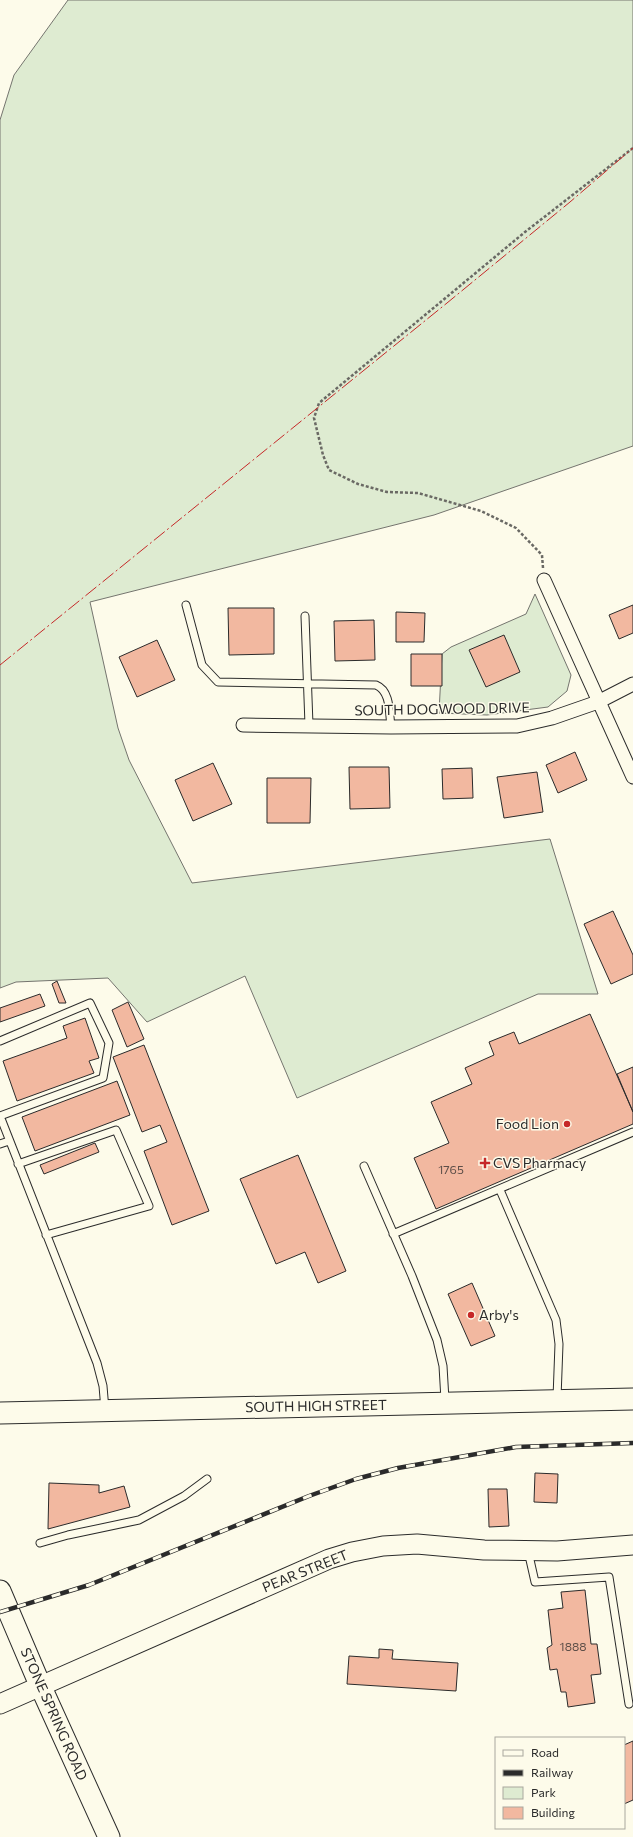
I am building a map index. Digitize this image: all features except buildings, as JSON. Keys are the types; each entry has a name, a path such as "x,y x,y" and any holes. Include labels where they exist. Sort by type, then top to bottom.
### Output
{"main road":[{"name":"SOUTH HIGH STREET","path":"0,1413 633,1399"},
{"name":"STONE SPRING ROAD","path":"0,1591 40,1686 109,1837"}],"street":[{"path":"544,580 633,777"},
{"name":"SOUTH DOGWOOD DRIVE","path":"244,725 391,727 517,726 552,718 598,702 633,684"},
{"name":"PEAR STREET","path":"0,1704 328,1559 352,1552 383,1546 417,1544 484,1550 557,1552 633,1545"}],"lane":[{"path":"186,605 202,665 215,680 234,682 366,684 382,688 387,697 391,727"},
{"path":"305,616 309,725"},
{"path":"0,1041 90,1003 109,1043 103,1078 0,1116 97,1363 103,1386 105,1410"},
{"path":"18,1164 116,1130 149,1206 46,1235"},
{"path":"393,1234 500,1190 633,1132"},
{"path":"0,1144 9,1141"},
{"path":"364,1166 438,1344 442,1366 445,1403"},
{"path":"500,1190 556,1320 560,1344 557,1401"},
{"path":"40,1543 68,1535 139,1520 184,1496 207,1479"},
{"path":"528,1551 535,1582 609,1577 629,1704"}],"path":[{"path":"544,580 542,555 516,528 481,512 418,494 387,492 358,484 329,470 323,455 314,418 319,403 525,232 633,148"}],"green space":[{"path":"68,0 633,0 633,446 434,515 90,602 118,728 129,760 192,883 550,839 598,994 538,994 297,1098 245,976 147,1022 108,978 16,982 0,988 0,120 14,75"},
{"path":"535,594 571,675 567,691 548,707 487,715 439,713 442,654 451,647 526,614"}],"railway":[{"path":"0,1612 89,1585 309,1496 356,1479 398,1468 516,1447 633,1443"}],"power":[{"path":"0,665 447,303 633,148"}],"place":[{"name":"Food Lion","path":"567,1124"},
{"name":"CVS Pharmacy","path":"485,1163"},
{"name":"Arby's","path":"471,1315"}]}
